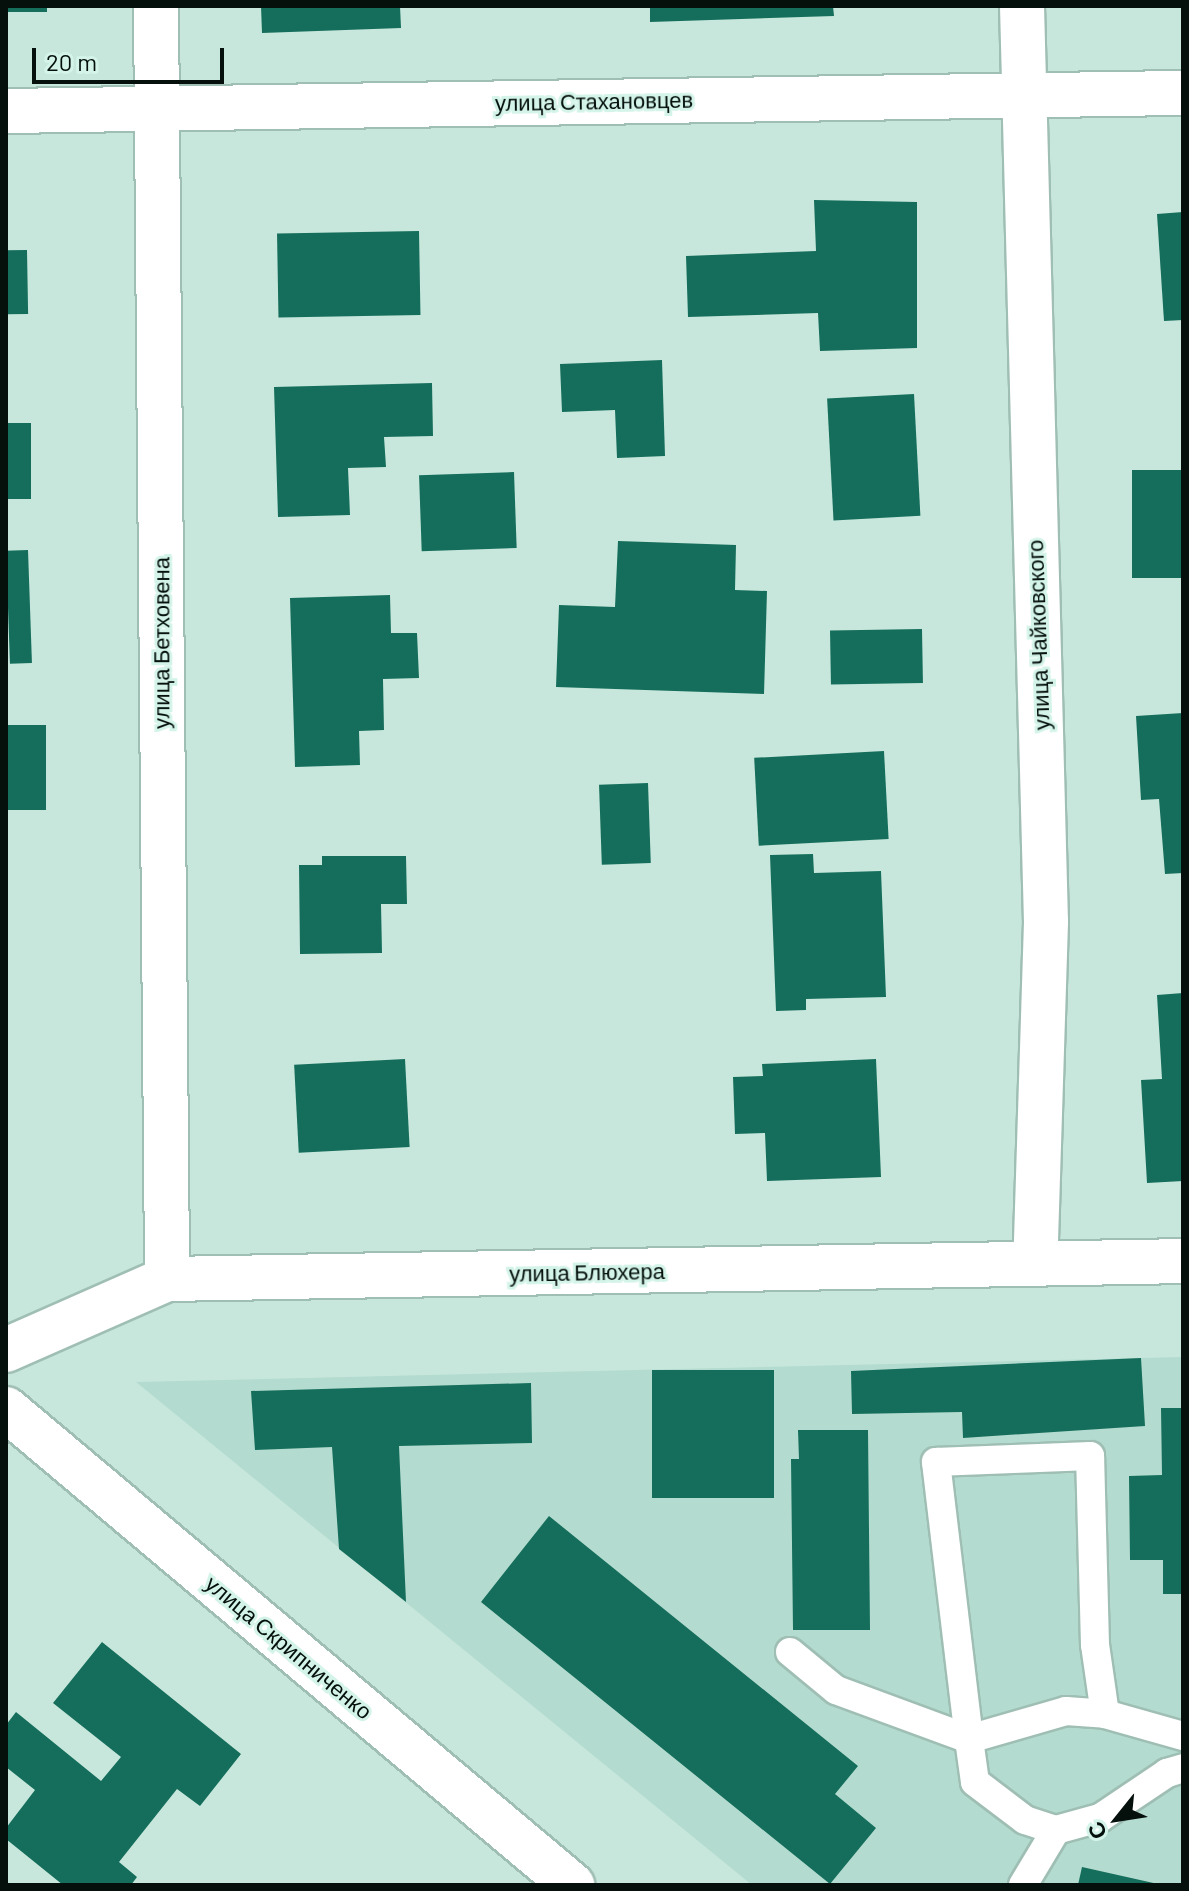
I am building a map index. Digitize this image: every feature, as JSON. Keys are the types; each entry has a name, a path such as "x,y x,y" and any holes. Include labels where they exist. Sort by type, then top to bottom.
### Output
{"street":[{"name":"улица Бетховена","path":"156,6 167,1279"},
{"name":"улица Чайковского","path":"1022,6 1046,922 1035,1264"},
{"name":"улица Стахановцев","path":"6,111 157,106 1183,93"},
{"name":"улица Блюхера","path":"6,1350 167,1279 1183,1261"},
{"name":"улица Скрипниченко","path":"6,1409 572,1885"}],"lane":[{"path":"1105,1714 1095,1645 1090,1456 936,1462 975,1782 1025,1820 1056,1830 1100,1818 1167,1773 1183,1768"},
{"path":"790,1652 836,1690 969,1739 1066,1711 1105,1714 1183,1736"},
{"path":"1023,1885 1056,1830"}],"shaded area":[{"path":"1183,1357 1183,1885 752,1885 136,1382"}],"building":[{"path":"6,6 47,6 47,12 6,12"},
{"path":"261,6 400,6 401,28 262,33"},
{"path":"650,6 833,6 834,16 650,22"},
{"path":"814,200 917,202 917,348 820,351 818,313 688,317 686,256 816,251"},
{"path":"1183,212 1183,320 1164,321 1157,214"},
{"path":"419,231 420,315 278,317 277,233"},
{"path":"6,250 27,250 28,314 7,314"},
{"path":"662,360 665,456 617,458 615,410 562,412 560,364"},
{"path":"432,383 433,436 384,437 386,467 348,468 350,515 278,517 274,387"},
{"path":"914,394 920,516 834,520 827,399"},
{"path":"6,423 31,423 31,499 6,499"},
{"path":"1132,470 1183,470 1183,578 1132,578"},
{"path":"514,472 517,548 422,551 419,475"},
{"path":"618,541 736,545 735,590 767,591 764,694 556,687 559,605 615,607"},
{"path":"28,550 32,663 10,664 6,551"},
{"path":"390,595 391,633 417,633 419,678 383,679 384,730 359,731 360,765 295,767 290,598"},
{"path":"922,629 923,683 831,685 830,631"},
{"path":"1183,713 1183,873 1165,874 1159,799 1141,800 1136,716"},
{"path":"6,725 46,725 46,810 6,810"},
{"path":"884,751 889,839 759,846 754,758"},
{"path":"648,783 651,863 602,865 599,785"},
{"path":"813,854 814,873 881,871 886,997 806,999 806,1010 776,1011 770,855"},
{"path":"322,856 406,856 407,904 381,904 382,953 300,954 299,865 322,865"},
{"path":"1183,993 1183,1181 1147,1183 1141,1080 1162,1079 1157,995"},
{"path":"405,1059 410,1147 299,1153 294,1065"},
{"path":"876,1059 881,1177 767,1181 765,1133 735,1134 733,1077 763,1076 762,1064"},
{"path":"1141,1358 1145,1426 963,1438 962,1412 852,1414 851,1371"},
{"path":"652,1370 774,1370 774,1498 652,1498"},
{"path":"531,1383 532,1443 399,1446 406,1602 339,1549 332,1447 255,1450 251,1391"},
{"path":"1161,1408 1183,1408 1183,1594 1163,1594 1163,1560 1130,1560 1129,1476 1162,1475"},
{"path":"798,1430 868,1430 870,1630 793,1630 791,1459 799,1459"},
{"path":"549,1516 858,1766 835,1794 876,1828 830,1884 481,1602"},
{"path":"102,1642 241,1754 200,1806 177,1789 119,1862 137,1877 131,1885 63,1885 6,1839 6,1828 35,1790 6,1767 6,1725 16,1712 101,1781 121,1757 53,1703"},
{"path":"1082,1867 1158,1884 1158,1885 1078,1885"}]}
